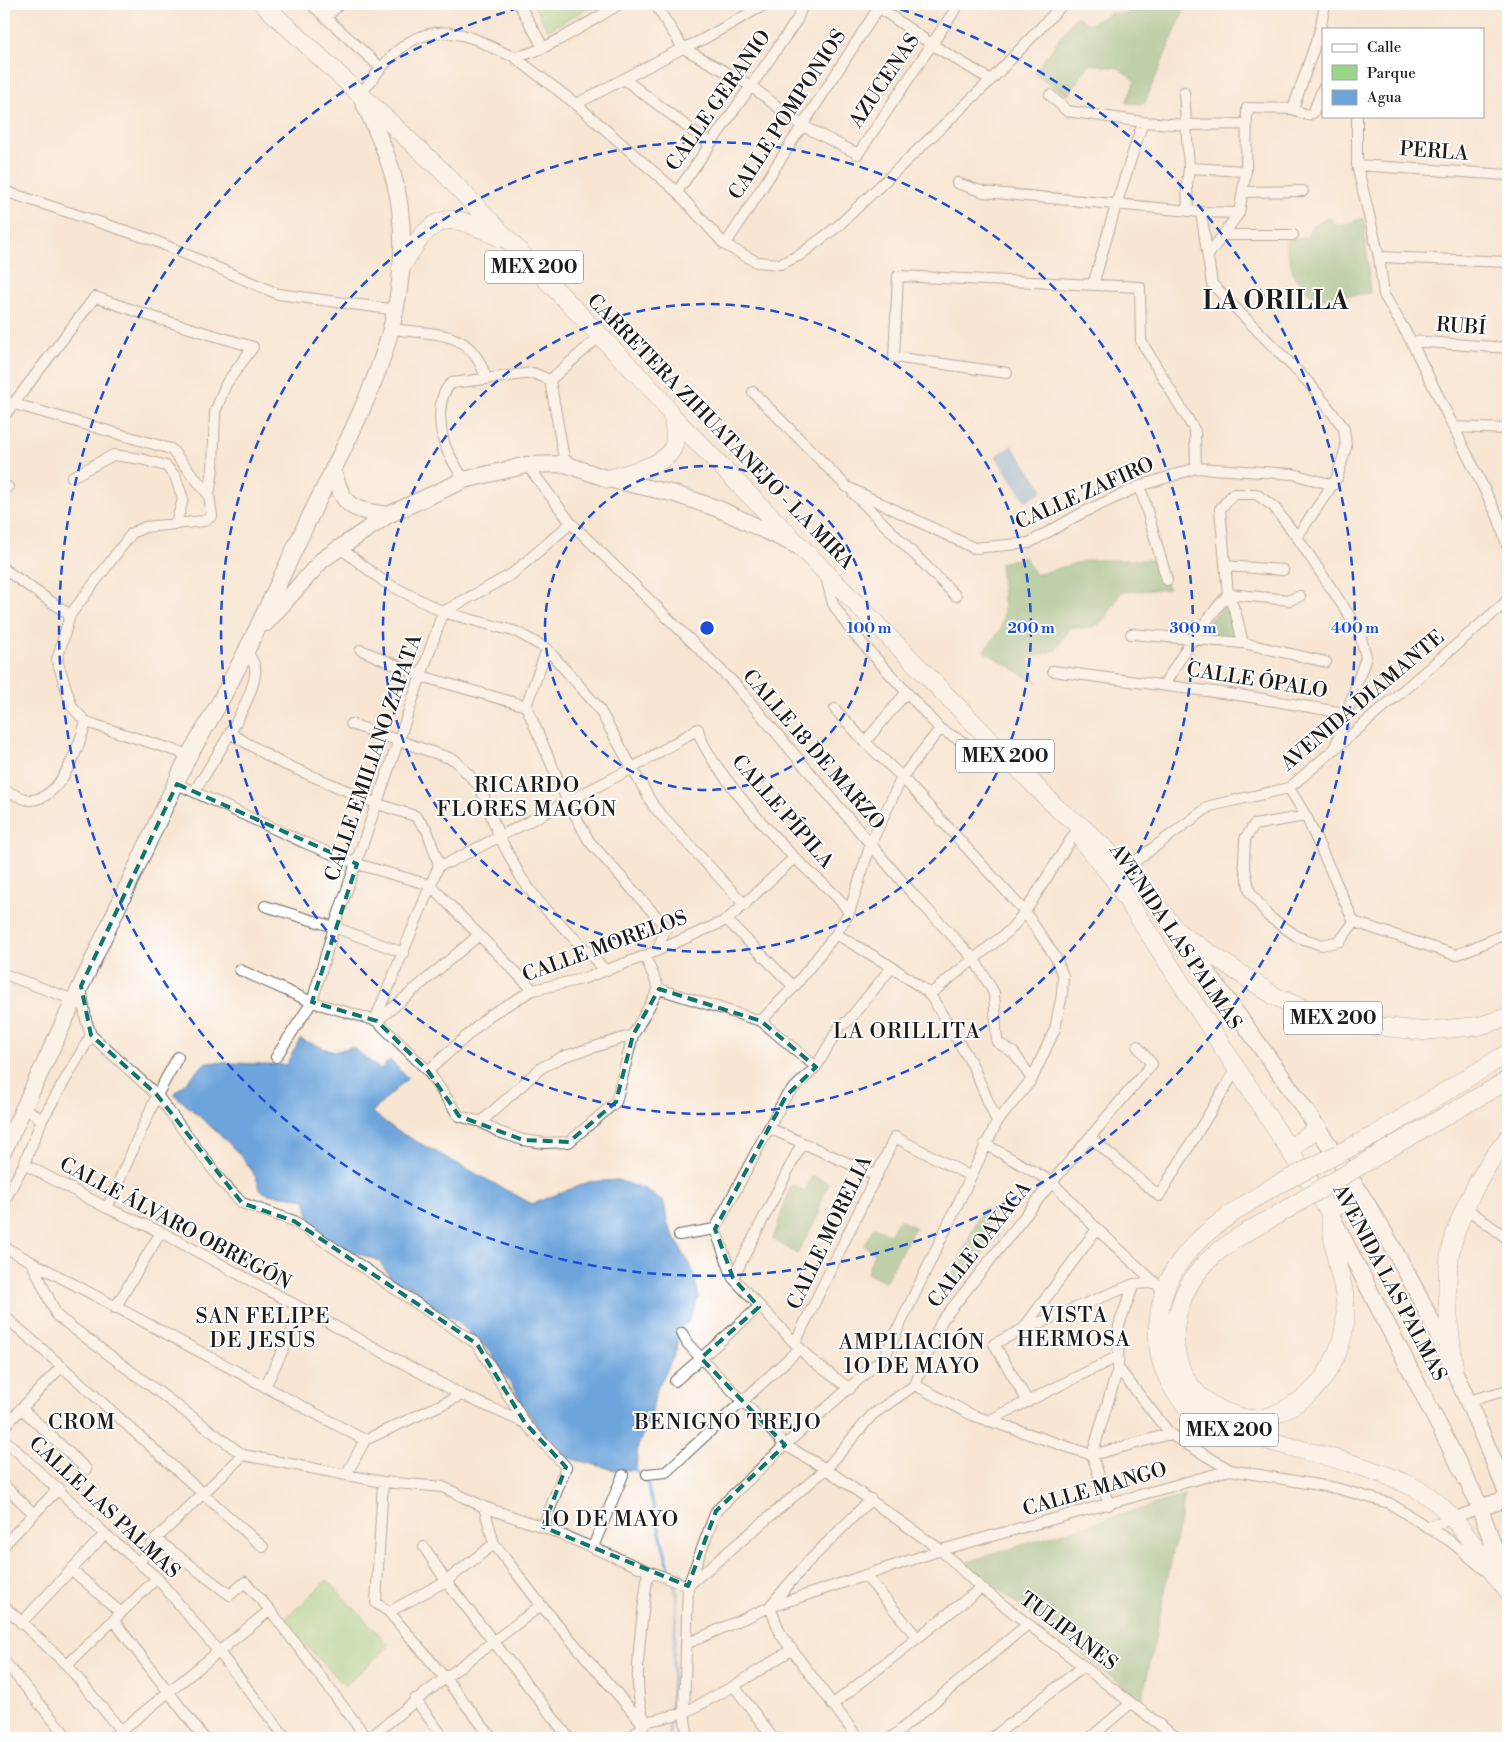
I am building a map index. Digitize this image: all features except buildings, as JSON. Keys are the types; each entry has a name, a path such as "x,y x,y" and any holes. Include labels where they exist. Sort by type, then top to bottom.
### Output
{"highway":[{"name":"CARRETERA ZIHUATANEJO - LA MIRA","path":"262,4 409,139 511,242 658,396 673,417 825,574 1058,809"},
{"path":"401,268 420,238 438,224 453,220 511,242"},
{"path":"608,479 653,465 667,457 674,446 673,417"},
{"name":"AVENIDA LAS PALMAS","path":"1058,809 1179,933"},
{"name":"AVENIDA LAS PALMAS","path":"1120,873 1237,1068 1329,1211"},
{"name":"MEX 200","path":"1179,933 1276,997 1322,1016 1368,1025 1423,1031 1479,1026 1508,1017"},
{"name":"MEX 200","path":"1506,1587 1479,1549 1452,1517 1411,1485 1332,1458 1204,1421 1180,1400 1165,1374 1160,1357 1157,1330 1158,1287 1170,1275 1183,1255 1210,1228 1271,1188 1375,1135 1508,1053"},
{"path":"1359,1193 1329,1211 1338,1266 1345,1289 1345,1321 1337,1353 1312,1393 1280,1413 1257,1419 1240,1417 1212,1406 1190,1383 1174,1346 1174,1325 1178,1306 1200,1268 1222,1248 1508,1080"},
{"path":"1289,1149 1318,1128"},
{"path":"1454,1367 1447,1304 1448,1270 1466,1208 1481,1175 1508,1138"}],"main road":[{"path":"4,1150 177,784 189,754 215,713 370,395 397,310 401,268 400,209 381,140 360,95"},
{"path":"250,643 322,560 388,515 464,480 527,466 565,464 608,479 675,494 719,509 800,547"},
{"path":"333,468 338,487 346,502 361,512 388,515"},
{"name":"AVENIDA LAS PALMAS","path":"1179,933 1318,1128 1384,1233 1454,1367 1508,1496"},
{"name":"AVENIDA LAS PALMAS","path":"1329,1211 1480,1508 1506,1587"},
{"path":"1480,1508 1508,1496"}],"street":[{"path":"311,4 381,68"},
{"path":"325,18 340,4"},
{"path":"519,4 543,47"},
{"path":"513,56 528,54 543,47 620,4"},
{"path":"655,4 683,48 750,86 801,125"},
{"path":"576,104 700,41 766,4"},
{"name":"CALLE GERANIO","path":"677,192 797,20 803,4"},
{"name":"AZUCENAS","path":"801,125 858,154 959,4"},
{"path":"360,95 401,46 421,36 446,31 490,45 513,56 576,104 677,192 725,246 757,262 781,264 800,255 838,226 991,80 1062,4"},
{"path":"1293,109 1320,30 1325,4"},
{"path":"878,5 931,44 991,80"},
{"name":"CALLE POMPONIOS","path":"725,246 878,5"},
{"path":"624,78 710,144"},
{"path":"1209,254 1239,213 1246,171 1247,108 1293,109 1308,115 1314,113 1322,91"},
{"path":"1184,92 1189,168 1187,186 1188,211"},
{"path":"1050,95 1067,111 1143,122 1186,125 1246,124"},
{"path":"1357,118 1357,165 1379,257 1384,295 1411,341 1453,427 1503,517 1508,548"},
{"path":"1093,285 1143,122"},
{"name":"PERLA","path":"1357,165 1508,175"},
{"path":"1189,168 1246,171"},
{"path":"957,183 984,192 1097,201 1116,205 1188,211 1239,213"},
{"path":"4,191 153,240 278,294 397,310"},
{"path":"1243,192 1303,191"},
{"path":"1201,212 1209,254 1212,284 1310,384 1344,428 1346,447 1333,485 1297,537"},
{"path":"1224,235 1293,235"},
{"path":"1379,257 1508,262"},
{"path":"1006,374 894,357 898,276 1140,287 1141,341 1195,430 1196,468"},
{"path":"4,416 9,402 95,297 253,347 226,384 214,412 213,469 209,496 212,516 204,521 145,527 132,533 70,615 57,660 72,707 86,722 189,754"},
{"path":"391,329 450,337 464,342 476,353 486,379"},
{"path":"550,380 600,336"},
{"name":"RUBÍ","path":"1411,341 1508,348"},
{"path":"464,480 445,445 440,411 446,387 452,383 533,373 550,380"},
{"path":"550,380 565,464"},
{"name":"CALLE ZAFIRO","path":"753,392 847,487 974,548 1029,543 1080,514 1140,486 1196,468 1293,474 1333,485"},
{"path":"9,402 171,449 209,496"},
{"path":"1453,427 1508,430"},
{"path":"72,477 113,455 141,458 166,466 176,476 183,498 176,524"},
{"name":"CALLE 18 DE MARZO","path":"527,466 571,523 734,683 911,892 974,959 994,993 997,1042 1014,1053 1032,1079"},
{"path":"1140,486 1167,580"},
{"path":"847,487 956,596"},
{"name":"CALLE ÓPALO","path":"1243,643 1236,614 1228,594 1220,509 1233,494 1256,494 1274,507 1297,537 1359,630 1366,657 1345,713 1335,748"},
{"path":"443,612 512,574 571,523"},
{"path":"340,548 386,583 443,612 517,632 547,649 598,707 631,769 654,807 745,905"},
{"path":"1225,566 1284,570"},
{"path":"4,569 70,615"},
{"path":"825,574 833,604 851,631 940,728 1024,775"},
{"path":"1228,594 1290,600 1300,596"},
{"name":"CALLE ÓPALO","path":"1164,685 1192,638 1228,594"},
{"name":"AVENIDA DIAMANTE","path":"1120,873 1210,806 1289,788 1507,603"},
{"name":"CALLE EMILIANO ZAPATA","path":"276,1057 312,1002 334,927 443,612"},
{"path":"1131,634 1243,643 1326,662"},
{"path":"194,792 230,733 254,682 255,667 250,643"},
{"path":"547,649 526,706 568,802 589,841 666,927 657,951"},
{"path":"361,650 421,676 526,706"},
{"name":"CALLE ÓPALO","path":"1053,671 1164,685 1345,713"},
{"path":"865,742 906,693"},
{"path":"688,1738 679,1713 686,1644 685,1584 716,1511 785,1445 884,1356 985,1144 997,1122 1032,1079 1055,1029 1063,976 1056,958 1025,912 902,777 865,742 835,709"},
{"path":"4,790 29,800 44,797 57,786 77,752 86,722"},
{"path":"351,724 455,760 480,787 499,836 520,876 540,902 604,969"},
{"name":"CALLE PÍPILA","path":"631,769 698,728 700,738 725,778 794,858 849,913"},
{"path":"761,1021 794,987 836,934 849,913 871,843 902,777 940,728"},
{"path":"230,733 279,762 378,804 415,816 427,830 439,865 376,1021"},
{"path":"439,865 450,862 631,769"},
{"path":"177,784 303,842 357,864 430,885 533,990"},
{"path":"1289,788 1306,816 1354,922 1456,955 1508,933"},
{"path":"1306,816 1254,825 1245,839 1244,864 1250,892 1268,916 1298,937 1322,945 1340,942 1354,922"},
{"path":"930,994 1009,931 1025,912 1079,830"},
{"name":"CALLE MORELOS","path":"428,1071 490,1015 533,990 582,979 604,969 645,956 727,920 794,858"},
{"path":"265,906 334,927 404,953"},
{"path":"727,920 794,987"},
{"path":"836,934 892,967 930,994 972,1064 997,1122"},
{"path":"376,1021 480,935"},
{"path":"645,956 659,989 761,1021 816,1068"},
{"path":"850,1388 810,1359 732,1278 716,1229 786,1096 816,1068 840,1026 848,1020 892,967"},
{"path":"240,970 312,1002 376,1021 428,1071 459,1116 480,1122 499,1132 523,1140 545,1143 569,1142 616,1102 633,1035 659,989"},
{"path":"4,974 78,993 91,1035 157,1095 222,1182 242,1203 294,1221 477,1344 525,1423 566,1467 543,1527"},
{"path":"4,1202 24,1164 42,1120 91,1035"},
{"path":"480,1122 541,1068 562,1057 633,1035"},
{"name":"CALLE OAXACA","path":"915,1385 941,1322 1052,1182 1152,1064 1137,1046"},
{"path":"107,1208 157,1095 178,1057"},
{"path":"1090,1137 1159,1196 1237,1068"},
{"path":"24,1107 42,1120"},
{"path":"769,1128 877,1176"},
{"name":"CALLE MORELIA","path":"798,1346 895,1137 970,1176"},
{"path":"732,1278 802,1143"},
{"path":"985,1144 1052,1182 1098,1230 1158,1287"},
{"name":"CALLE ÁLVARO OBREGÓN","path":"24,1164 107,1208 161,1232 462,1395 525,1423"},
{"path":"1466,1208 1508,1239"},
{"path":"679,1235 716,1229"},
{"path":"1023,1329 1098,1230"},
{"path":"115,1308 161,1232"},
{"path":"4,1248 365,1440"},
{"path":"33,1265 57,1316 243,1455 383,1482 442,1487 484,1507 543,1527 650,1572 685,1584"},
{"path":"1028,1402 994,1344 1023,1329 1134,1284 1158,1287"},
{"path":"1110,1506 1092,1455 1118,1368 1119,1325 1134,1284"},
{"path":"675,1381 759,1307"},
{"path":"265,1387 302,1310"},
{"path":"4,1316 263,1547"},
{"name":"TULIPANES","path":"682,1333 687,1343 785,1445 871,1499 941,1550 981,1588 1132,1703 1173,1737"},
{"path":"647,1474 666,1472 743,1402 798,1346"},
{"path":"988,1421 1117,1356"},
{"path":"4,1427 62,1366"},
{"path":"1118,1368 1170,1434 1230,1470"},
{"path":"685,1584 826,1469 872,1415 915,1385 972,1415 1092,1455 1170,1434"},
{"path":"1468,1401 1508,1390"},
{"path":"346,1474 365,1440 462,1395"},
{"path":"21,1408 86,1469"},
{"name":"CALLE LAS PALMAS","path":"6,1445 59,1488 105,1534 157,1578 218,1651 286,1738"},
{"path":"138,1563 156,1539 243,1455"},
{"name":"CALLE MANGO","path":"686,1644 770,1607 941,1550 1110,1506 1230,1470 1336,1488 1389,1503 1450,1541 1506,1587"},
{"path":"593,1547 623,1475"},
{"path":"383,1482 376,1603 389,1612 446,1679 492,1738"},
{"path":"4,1485 33,1513"},
{"path":"4,1546 33,1513 59,1488"},
{"path":"858,1738 791,1650 776,1626 770,1607 806,1564 871,1499"},
{"path":"484,1507 494,1544 541,1605 644,1724"},
{"path":"1428,1527 1480,1508"},
{"path":"21,1623 105,1534"},
{"path":"156,1539 230,1596 245,1582 270,1610 368,1738 415,1699 446,1679 541,1605"},
{"path":"389,1612 446,1581 494,1544"},
{"path":"424,1547 446,1581 569,1738"},
{"path":"72,1570 118,1617 168,1692 204,1738"},
{"path":"639,1738 644,1724 639,1708 639,1661 650,1572"},
{"path":"865,1575 917,1637"},
{"path":"67,1665 157,1578"},
{"path":"832,1705 981,1588"},
{"path":"4,1606 67,1665 124,1734"},
{"path":"112,1738 124,1734 168,1692 270,1610"},
{"path":"891,1738 1028,1624"},
{"path":"630,1738 644,1724 679,1713 734,1686 791,1650"},
{"path":"4,1661 68,1738"},
{"path":"992,1738 1084,1666"},
{"path":"734,1686 773,1738"},
{"path":"415,1699 444,1738"},
{"path":"1090,1738 1132,1703"}],"highlighted area":[{"path":"177,784 357,864 312,1002 377,1021 428,1071 459,1116 523,1140 569,1142 616,1102 633,1035 659,989 761,1021 816,1067 786,1096 715,1229 733,1278 759,1307 701,1358 785,1445 716,1511 688,1586 543,1527 566,1467 525,1423 477,1344 294,1221 242,1203 157,1095 91,1035 81,986"}],"green space":[{"path":"533,4 596,4 548,30"},
{"path":"1136,4 1187,4 1144,104 1126,103 1135,81 1119,68 1089,64 1068,96 1034,73 1076,16 1089,24 1111,13 1127,14"},
{"path":"1329,217 1338,226 1364,218 1370,293 1315,299 1294,277 1285,241 1307,237 1312,226"},
{"path":"1025,557 1035,575 1088,560 1154,560 1169,589 1121,592 1107,616 1097,625 1081,628 1070,627 1056,650 1027,658 1038,684 984,651 1001,629 1004,612 1000,563"},
{"path":"1222,606 1227,606 1235,636 1202,635 1210,619 1220,612"},
{"path":"812,1176 829,1183 817,1210 820,1212 797,1254 773,1239 791,1185 805,1191"},
{"path":"982,1209 994,1212 987,1228 999,1235 951,1293 953,1274"},
{"path":"899,1220 915,1227 885,1282 867,1273 874,1253 864,1245 874,1227 890,1234"},
{"path":"1185,1495 1142,1701 964,1563"},
{"path":"327,1580 389,1645 345,1686 283,1621"}],"water":[{"path":"1012,446 1043,490 1026,501 996,456"},
{"path":"300,1039 334,1052 352,1047 380,1069 390,1060 408,1078 372,1112 397,1131 532,1204 589,1182 618,1180 645,1189 664,1203 668,1225 693,1271 699,1297 688,1322 680,1330 675,1354 656,1391 651,1417 638,1446 636,1470 615,1470 565,1457 557,1444 546,1440 489,1350 457,1321 427,1304 415,1288 393,1281 379,1261 346,1249 323,1237 310,1220 305,1199 275,1195 260,1190 256,1178 237,1152 174,1094 206,1062 286,1065"}],"waterway":[{"path":"636,1470 648,1485 671,1576"},
{"path":"669,1738 677,1594 674,1585"}],"district":[{"name":"LA ORILLA","path":"1276,301"},
{"name":"RICARDO FLORES MAGÓN","path":"527,798"},
{"name":"LA ORILLITA","path":"907,1032"},
{"name":"VISTA HERMOSA","path":"1074,1328"},
{"name":"SAN FELIPE DE JESÚS","path":"263,1329"},
{"name":"AMPLIACIÓN 1O DE MAYO","path":"912,1355"},
{"name":"CROM","path":"82,1423"},
{"name":"BENIGNO TREJO","path":"728,1423"},
{"name":"1O DE MAYO","path":"611,1520"}]}
